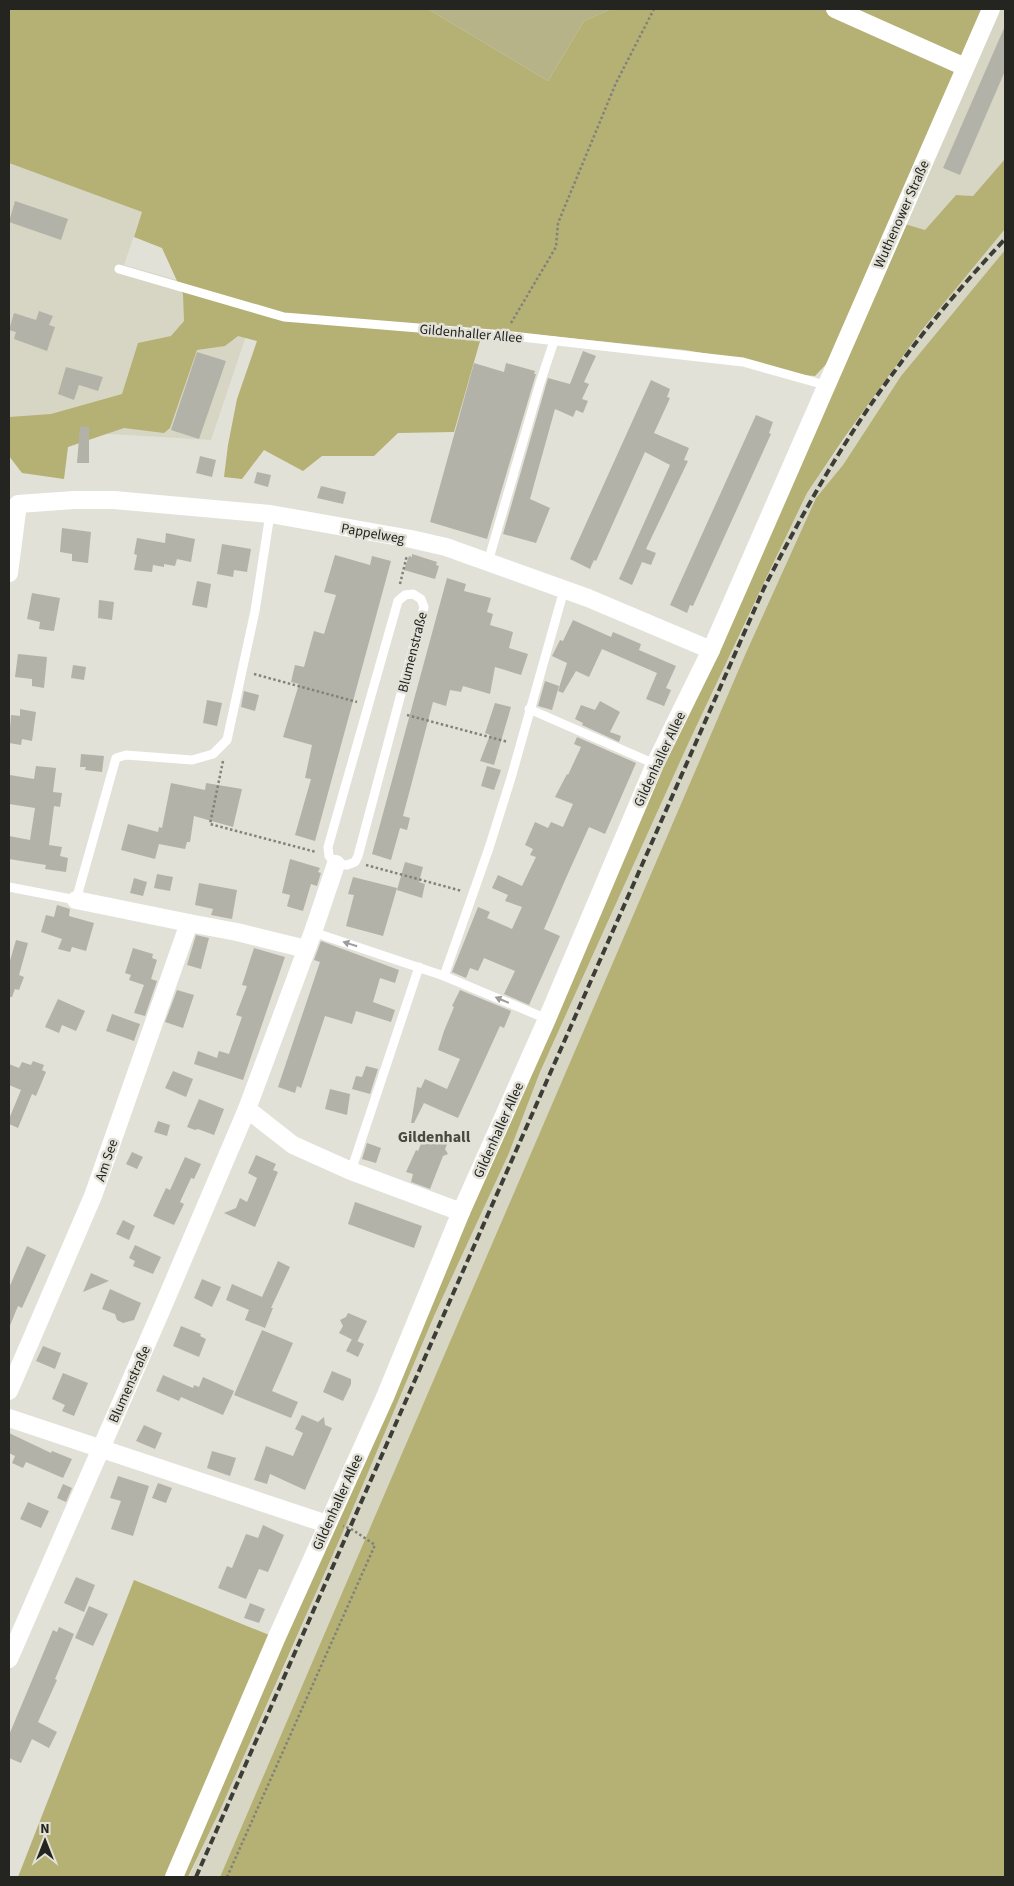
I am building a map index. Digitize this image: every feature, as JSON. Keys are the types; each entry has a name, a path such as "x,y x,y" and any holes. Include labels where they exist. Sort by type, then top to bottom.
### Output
{"street":[{"path":"835,9 965,67"},
{"name":"Wuthenower Straße","path":"836,360 991,9"},
{"name":"Gildenhaller Allee","path":"174,1877 327,1524 385,1397 461,1212 547,1019 655,764 710,650 836,360"},
{"name":"Pappelweg","path":"9,573 18,504 74,500 114,500 270,514 446,547 596,601 710,650"},
{"name":"Blumenstraße","path":"9,1659 247,1109 313,932 333,860"},
{"path":"76,900 237,932 306,949"},
{"name":"Am See","path":"9,1391 94,1196 188,923"},
{"path":"247,1109 293,1145 351,1172 461,1212"},
{"path":"9,1418 100,1450 327,1524"}],"lane":[{"name":"Gildenhaller Allee","path":"119,269 284,317 504,335 743,362 825,385"},
{"path":"488,562 540,382 554,341"},
{"path":"9,887 76,900 116,758 126,755 192,760 213,754 227,740 255,610 270,514"},
{"path":"444,976 508,786 564,590"},
{"name":"Blumenstraße","path":"333,860 328,846 398,601 405,595 413,594 421,599 424,607 358,856 354,862"},
{"path":"529,709 655,764"},
{"path":"333,860 347,866 354,862"},
{"path":"313,932 444,976 547,1019"},
{"path":"351,1172 419,967"}],"path":[{"path":"504,335 556,247 558,223 616,83 654,9"},
{"path":"398,601 398,589 411,539"},
{"path":"242,671 368,705"},
{"path":"396,712 519,745"},
{"path":"227,740 210,824 333,860"},
{"path":"354,862 473,894"},
{"path":"227,1877 375,1545 349,1528 327,1524"}],"shaded area":[{"path":"9,9 428,9 548,81 584,21 611,9 989,9 905,224 925,230 956,195 973,196 1005,159 1005,229 921,331 844,438 807,493 760,591 688,744 540,1072 509,1153 434,1316 345,1527 221,1808 188,1877 18,1877 134,1580 274,1637 831,359 815,376 803,375 751,361 685,350 480,329 480,341 454,432 398,433 374,456 322,456 303,471 264,450 242,479 224,477 237,399 257,341 238,336 225,346 197,350 170,428 164,433 124,428 68,447 64,479 22,473 9,456 9,417 51,414 122,394 138,343 171,336 184,321 183,294 162,248 134,237 142,212 9,163"},
{"path":"428,9 611,9 584,21 548,81"},
{"path":"989,9 1005,9 1005,159 973,196 956,195 925,230 905,224"},
{"path":"9,163 142,212 124,265 256,302 211,440 9,428"},
{"path":"1005,229 1005,250 901,376 843,465 816,498 745,655 220,1877 189,1877 288,1659 434,1316 509,1153 540,1072 688,744 807,493 921,331"},
{"path":"1005,250 1005,1877 220,1877 745,655 816,498 843,465 901,376"}],"building":[{"path":"1005,26 1005,71 960,175 943,168"},
{"path":"15,201 68,219 61,240 9,222"},
{"path":"39,311 53,316 49,325 55,327 47,351 14,339 16,332 9,330 14,313 36,320"},
{"path":"583,351 596,356 584,382 589,384 582,399 588,401 583,413 576,410 573,417 555,409 530,499 550,508 536,543 503,534 548,378 570,384"},
{"path":"197,352 226,361 199,439 171,430"},
{"path":"474,363 504,372 506,363 535,371 534,374 536,374 487,539 430,522"},
{"path":"66,367 103,377 98,391 79,385 74,400 58,394"},
{"path":"651,380 670,389 667,397 670,398 654,433 689,448 684,460 688,461 646,549 656,553 651,565 642,562 632,585 619,579 670,465 645,452 596,561 594,560 590,569 570,559"},
{"path":"756,415 773,422 769,433 771,434 693,606 690,605 687,613 670,605"},
{"path":"80,426 89,427 89,463 77,463"},
{"path":"200,456 216,460 212,477 196,473"},
{"path":"257,472 271,475 268,487 254,483"},
{"path":"321,486 346,492 343,504 317,498"},
{"path":"62,528 91,532 88,563 72,561 72,554 60,552"},
{"path":"166,533 195,539 191,562 177,559 175,566 153,565 152,572 134,570 137,555 134,554 137,538 165,543"},
{"path":"222,544 251,549 247,572 234,570 233,577 217,574"},
{"path":"412,554 437,562 436,565 439,566 435,579 404,570 409,556 412,557"},
{"path":"335,555 370,565 372,556 391,561 315,841 295,835 311,779 305,778 312,745 283,737 299,684 291,682 295,665 304,667 314,631 324,634 336,595 324,592"},
{"path":"447,578 466,584 464,591 491,598 487,612 493,614 490,625 513,632 509,648 528,654 521,675 495,667 490,694 463,686 461,692 450,690 446,706 433,702 403,816 410,818 407,830 400,828 391,860 372,854"},
{"path":"197,581 211,584 207,608 192,605"},
{"path":"32,593 60,598 54,631 39,629 40,622 27,619"},
{"path":"99,600 114,602 112,620 98,618"},
{"path":"573,620 611,637 613,632 641,644 639,650 676,666 666,688 671,690 664,706 646,699 657,673 602,649 589,677 576,671 563,693 558,691 567,663 552,656 560,640 563,641"},
{"path":"18,654 47,657 44,688 32,686 32,679 15,677"},
{"path":"73,665 86,667 84,680 71,678"},
{"path":"545,681 559,686 552,710 538,706"},
{"path":"244,691 259,695 255,711 241,707"},
{"path":"207,700 222,703 217,726 203,723"},
{"path":"600,701 620,712 610,732 621,736 619,742 582,725 583,723 575,719 581,705 595,710"},
{"path":"495,703 511,707 494,765 480,761 490,735 485,733"},
{"path":"20,709 36,712 32,741 22,739 21,745 9,743 11,715 20,716"},
{"path":"577,737 636,763 605,834 589,827 566,878 544,929 560,936 529,1005 504,994 515,971 484,958 478,971 470,968 466,978 452,972 478,907 490,912 487,918 512,929 522,907 505,901 508,895 492,888 498,875 522,886 536,857 530,855 533,849 525,845 535,822 548,828 551,822 563,827 573,804 555,797 581,747 574,744"},
{"path":"81,754 104,756 102,772 85,770 86,767 80,767"},
{"path":"36,766 56,768 53,792 62,793 60,807 54,806 49,845 62,847 60,856 68,858 66,872 45,869 46,865 9,859 9,836 30,840 35,808 9,804 10,775 34,779"},
{"path":"487,766 501,770 494,790 481,786"},
{"path":"171,783 205,790 206,783 242,789 233,827 194,816 190,842 187,842 185,849 159,844 155,859 121,850 128,824 158,832 159,827 162,828"},
{"path":"290,859 320,868 318,872 321,873 317,886 311,884 303,911 287,906 290,895 282,893"},
{"path":"405,862 423,867 419,882 425,884 422,898 397,890"},
{"path":"157,874 173,877 170,891 154,888"},
{"path":"353,877 397,888 383,936 346,926 354,895 348,894"},
{"path":"134,878 147,882 143,896 130,893"},
{"path":"199,883 237,890 232,919 211,915 213,909 195,905"},
{"path":"57,905 70,909 69,916 94,923 86,951 72,947 70,952 58,949 62,939 41,932 46,915 54,917"},
{"path":"196,935 209,938 201,969 187,965"},
{"path":"16,940 28,943 19,975 24,977 19,990 15,989 12,997 9,997 9,964"},
{"path":"321,941 399,970 395,983 380,978 373,1002 395,1010 391,1022 356,1011 352,1024 325,1016 301,1088 297,1086 295,1093 278,1087 320,962 314,960"},
{"path":"133,948 153,954 152,958 157,960 151,979 157,981 145,1016 134,1013 144,985 129,980 131,975 125,973"},
{"path":"254,948 285,957 243,1080 194,1064 198,1051 217,1058 219,1051 229,1054 242,1017 236,1015 247,986 242,985"},
{"path":"177,990 194,995 183,1028 165,1022"},
{"path":"460,990 511,1011 504,1028 500,1026 458,1118 424,1103 414,1123 411,1123 417,1087 421,1088 425,1079 447,1089 460,1059 438,1050 454,1007 452,1006"},
{"path":"58,999 85,1011 76,1031 62,1025 59,1033 45,1027"},
{"path":"112,1014 140,1024 134,1041 106,1031"},
{"path":"33,1061 44,1065 42,1070 46,1072 36,1096 32,1094 18,1128 9,1124 9,1119 21,1090 9,1085 9,1064 19,1068 22,1062 31,1065"},
{"path":"366,1066 378,1069 370,1094 352,1089 356,1076 362,1077"},
{"path":"173,1071 193,1079 186,1097 165,1088"},
{"path":"330,1089 350,1094 347,1115 325,1109"},
{"path":"199,1099 224,1109 214,1135 187,1127"},
{"path":"158,1121 170,1125 167,1136 154,1132"},
{"path":"426,1132 449,1140 445,1149 448,1154 443,1156 430,1189 411,1182 413,1174 406,1172"},
{"path":"367,1143 381,1148 376,1163 362,1159"},
{"path":"132,1152 143,1157 137,1169 126,1164"},
{"path":"256,1155 276,1164 273,1170 278,1172 255,1227 224,1213 236,1208 240,1198 247,1202 257,1178 248,1173"},
{"path":"185,1157 201,1164 194,1179 191,1178 180,1202 184,1204 174,1225 153,1216 166,1188 170,1190"},
{"path":"355,1202 422,1226 414,1248 348,1224"},
{"path":"123,1220 135,1226 129,1240 116,1234"},
{"path":"135,1245 161,1257 153,1274 133,1266 135,1261 129,1258"},
{"path":"27,1246 46,1255 22,1308 18,1306 9,1328 9,1288"},
{"path":"278,1261 290,1267 271,1308 273,1308 265,1328 245,1320 249,1310 226,1300 232,1284 262,1297"},
{"path":"91,1273 109,1281 83,1292"},
{"path":"202,1279 221,1287 212,1307 194,1298"},
{"path":"110,1289 141,1303 134,1320 123,1323 117,1320 115,1314 102,1309"},
{"path":"348,1313 367,1321 357,1342 339,1333 343,1326 340,1320 346,1317"},
{"path":"181,1326 201,1334 200,1336 206,1339 199,1357 173,1346"},
{"path":"262,1330 293,1343 272,1391 298,1402 291,1418 234,1395"},
{"path":"352,1339 364,1344 358,1357 346,1351"},
{"path":"43,1346 61,1353 55,1369 36,1361"},
{"path":"332,1371 351,1379 351,1384 343,1401 323,1392"},
{"path":"63,1373 88,1383 74,1416 62,1411 65,1405 52,1399"},
{"path":"163,1375 193,1388 194,1385 199,1387 203,1377 234,1391 223,1415 181,1397 179,1401 156,1391"},
{"path":"302,1415 318,1422 324,1417 325,1425 332,1428 305,1490 270,1474 267,1484 254,1480 266,1446 293,1456 303,1433 295,1429"},
{"path":"144,1425 162,1433 155,1449 136,1441"},
{"path":"9,1433 51,1453 52,1451 72,1459 63,1478 26,1462 23,1468 12,1463 15,1456 9,1453"},
{"path":"212,1451 236,1458 230,1476 207,1468"},
{"path":"118,1476 149,1486 133,1536 111,1529 121,1501 110,1498"},
{"path":"158,1483 172,1488 166,1503 152,1498"},
{"path":"63,1484 72,1488 66,1502 57,1498"},
{"path":"28,1502 49,1511 41,1528 20,1519"},
{"path":"263,1525 284,1535 268,1572 259,1569 246,1599 218,1588 227,1566 232,1568 246,1534 258,1538"},
{"path":"76,1577 95,1585 84,1612 64,1603"},
{"path":"250,1603 265,1609 259,1623 244,1618"},
{"path":"89,1606 108,1614 93,1646 75,1638"},
{"path":"59,1627 74,1634 55,1679 57,1680 38,1722 57,1732 49,1748 32,1739 21,1763 9,1758 9,1735 53,1630 57,1632"}],"railway":[{"path":"196,1877 764,588 827,473 862,418 912,348 1005,239"}],"district":[{"name":"Gildenhall","path":"434,1136"}]}
